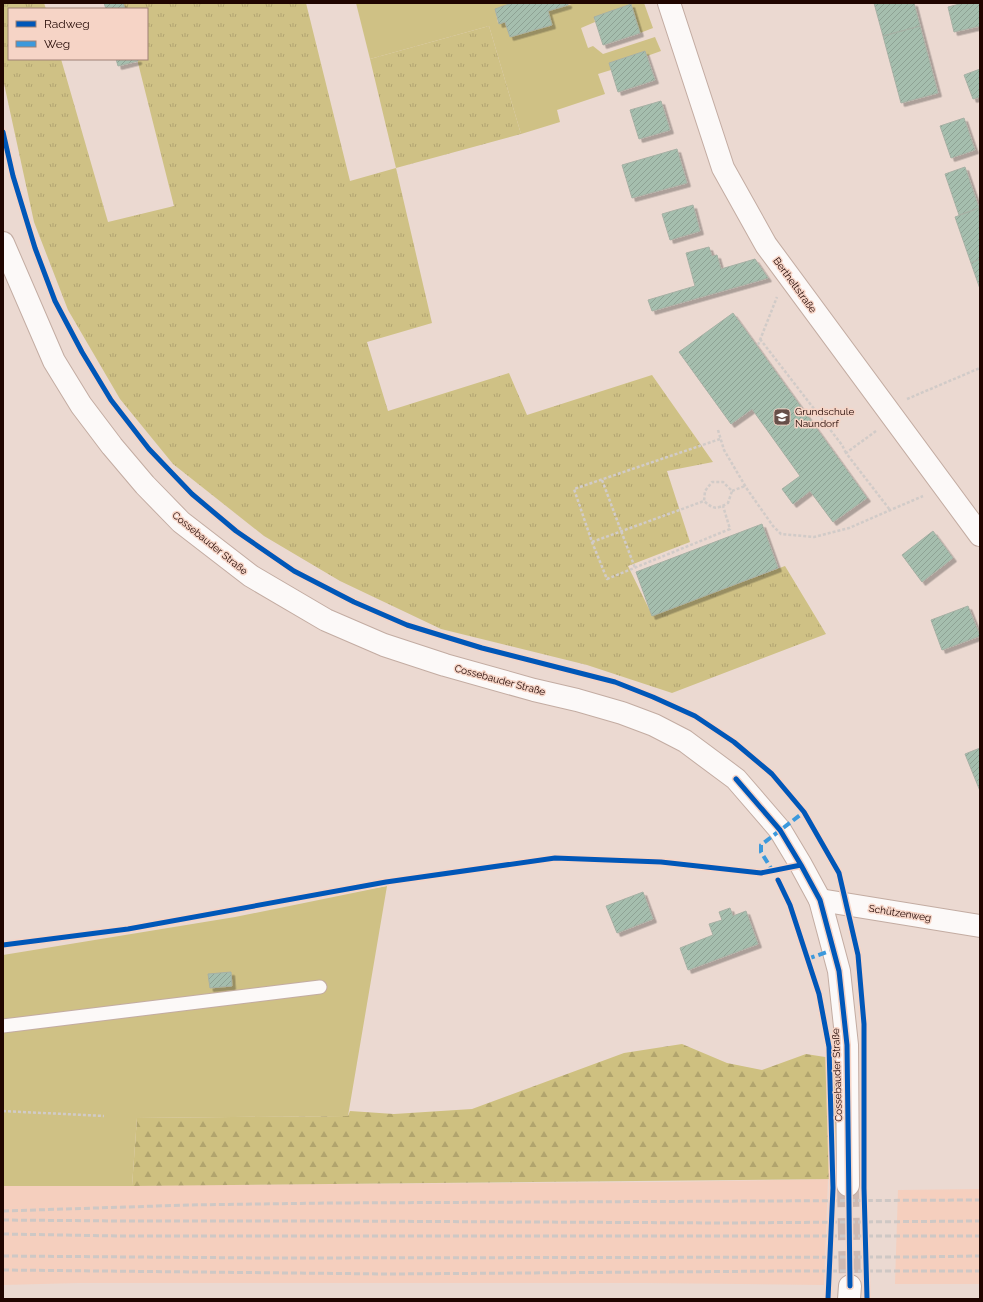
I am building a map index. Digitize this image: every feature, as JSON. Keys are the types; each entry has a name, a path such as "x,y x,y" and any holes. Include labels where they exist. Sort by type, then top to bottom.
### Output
{"street":[{"name":"Bertheltstraße","path":"668,3 723,168 766,245 980,536"},
{"name":"Cossebauder Straße","path":"3,243 54,361 81,405 112,446 140,479 181,522 250,576 326,620 384,646 534,690 622,713 654,725 685,741 736,780 780,830 820,900 839,971 846,1038 848,1185"},
{"name":"Schützenweg","path":"820,900 980,926"}],"lane":[{"path":"3,1026 320,987"}],"path":[{"path":"758,345 778,293 794,284"},
{"path":"760,340 842,445 846,453 890,510"},
{"path":"846,453 890,413 980,368"},
{"path":"718,430 724,450 745,486 773,526 781,534 814,537 849,528 944,486"},
{"path":"720,439 574,489 592,542 608,580 730,529 723,506"},
{"path":"602,480 635,568"},
{"path":"704,501 705,491 712,482 723,482 732,490"},
{"path":"732,490 745,486"},
{"path":"704,501 711,507 718,508 728,503 732,490"},
{"path":"592,542 704,501"},
{"path":"3,1111 104,1116"}],"shaded area":[{"path":"828,1179 824,1285 646,1283 78,1283 3,1285 3,1186 666,1182"},
{"path":"980,1189 980,1284 895,1284 898,1190"}],"green space":[{"path":"3,3 44,3 46,8 8,8 8,60 61,60 108,222 174,206 137,60 148,60 148,8 124,8 123,3 306,3 350,181 396,168 432,323 367,342 388,411 509,373 527,415 652,375 713,462 667,471 690,542 628,566 652,615 785,566 826,634 672,693 587,665 441,629 340,581 264,536 173,464 120,399 68,310 34,222 3,79"},
{"path":"356,3 512,3 495,9 498,23 505,22 510,37 551,25 548,11 575,3 644,3 653,28 640,33 630,4 594,18 595,22 581,28 588,48 593,46 603,54 655,37 661,51 647,56 645,51 609,63 611,70 598,74 605,94 557,110 560,122 521,134 489,26 370,59"},
{"path":"489,26 521,134 396,168 370,59"},
{"path":"387,886 348,1116 137,1118 132,1186 3,1186 3,955 235,917"},
{"path":"682,1044 727,1063 762,1070 806,1054 838,1059 836,1179 132,1186 137,1118 348,1116 350,1111 394,1114 472,1109 624,1053"}],"building":[{"path":"104,3 123,3 125,8 106,8"},
{"path":"512,3 568,3 568,5 548,11 552,25 510,37 505,22 499,24 495,9"},
{"path":"874,3 914,3 920,26 883,36"},
{"path":"963,3 980,3 980,26 954,32 948,7"},
{"path":"631,4 640,33 603,45 594,17"},
{"path":"920,26 938,93 901,103 883,36"},
{"path":"645,51 655,80 618,92 609,63"},
{"path":"116,60 138,60 138,61 118,66"},
{"path":"980,69 980,97 973,99 964,75"},
{"path":"661,101 670,130 639,139 630,110"},
{"path":"964,118 975,150 951,158 940,126"},
{"path":"677,149 687,183 632,198 622,165"},
{"path":"965,167 979,208 959,215 945,174"},
{"path":"693,205 700,231 670,240 662,214"},
{"path":"979,208 980,259 971,263 955,217"},
{"path":"709,247 712,256 717,255 721,269 755,259 768,278 652,311 648,300 695,286 686,253"},
{"path":"980,259 980,289 971,263"},
{"name":"Grundschule Naundorf","path":"733,313 867,498 833,522 810,491 793,504 782,489 800,476 752,409 731,424 679,352"},
{"path":"762,524 778,568 652,616 636,572"},
{"path":"933,531 953,558 922,582 902,555"},
{"path":"968,606 980,636 942,650 931,620"},
{"path":"980,748 980,791 965,754"},
{"path":"643,892 653,919 617,933 606,906"},
{"path":"730,908 733,916 746,911 758,944 688,970 680,948 713,935 709,924 722,920 719,912"},
{"path":"231,972 232,986 210,988 208,974"}],"tunnel":[{"path":"848,1185 850,1286"}],"railway":[{"path":"3,1211 189,1205 330,1203 980,1200"},
{"path":"3,1220 724,1223 980,1221"},
{"path":"3,1234 120,1236 980,1236"},
{"path":"3,1256 266,1258 980,1256"},
{"path":"3,1270 389,1274 980,1271"}],"marked path":[{"path":"774,873 761,852 761,845 804,812"},
{"path":"807,959 833,950"}],"cycle path":[{"path":"3,132 13,176 35,248 55,301 82,352 111,400 149,449 192,494 236,531 294,571 354,602 407,625 482,648 615,682 695,716 734,742 772,774 804,812 839,873 858,955 864,1024 864,1188 867,1299"},
{"path":"736,779 780,830 820,900 839,971 847,1045 850,1286"},
{"path":"3,945 128,929 386,882 555,858 661,862 761,873 801,865"},
{"path":"778,880 790,905 819,994 829,1047 833,1188 828,1299"}],"place":[{"name":"Grundschule Naundorf","path":"782,417"}]}
